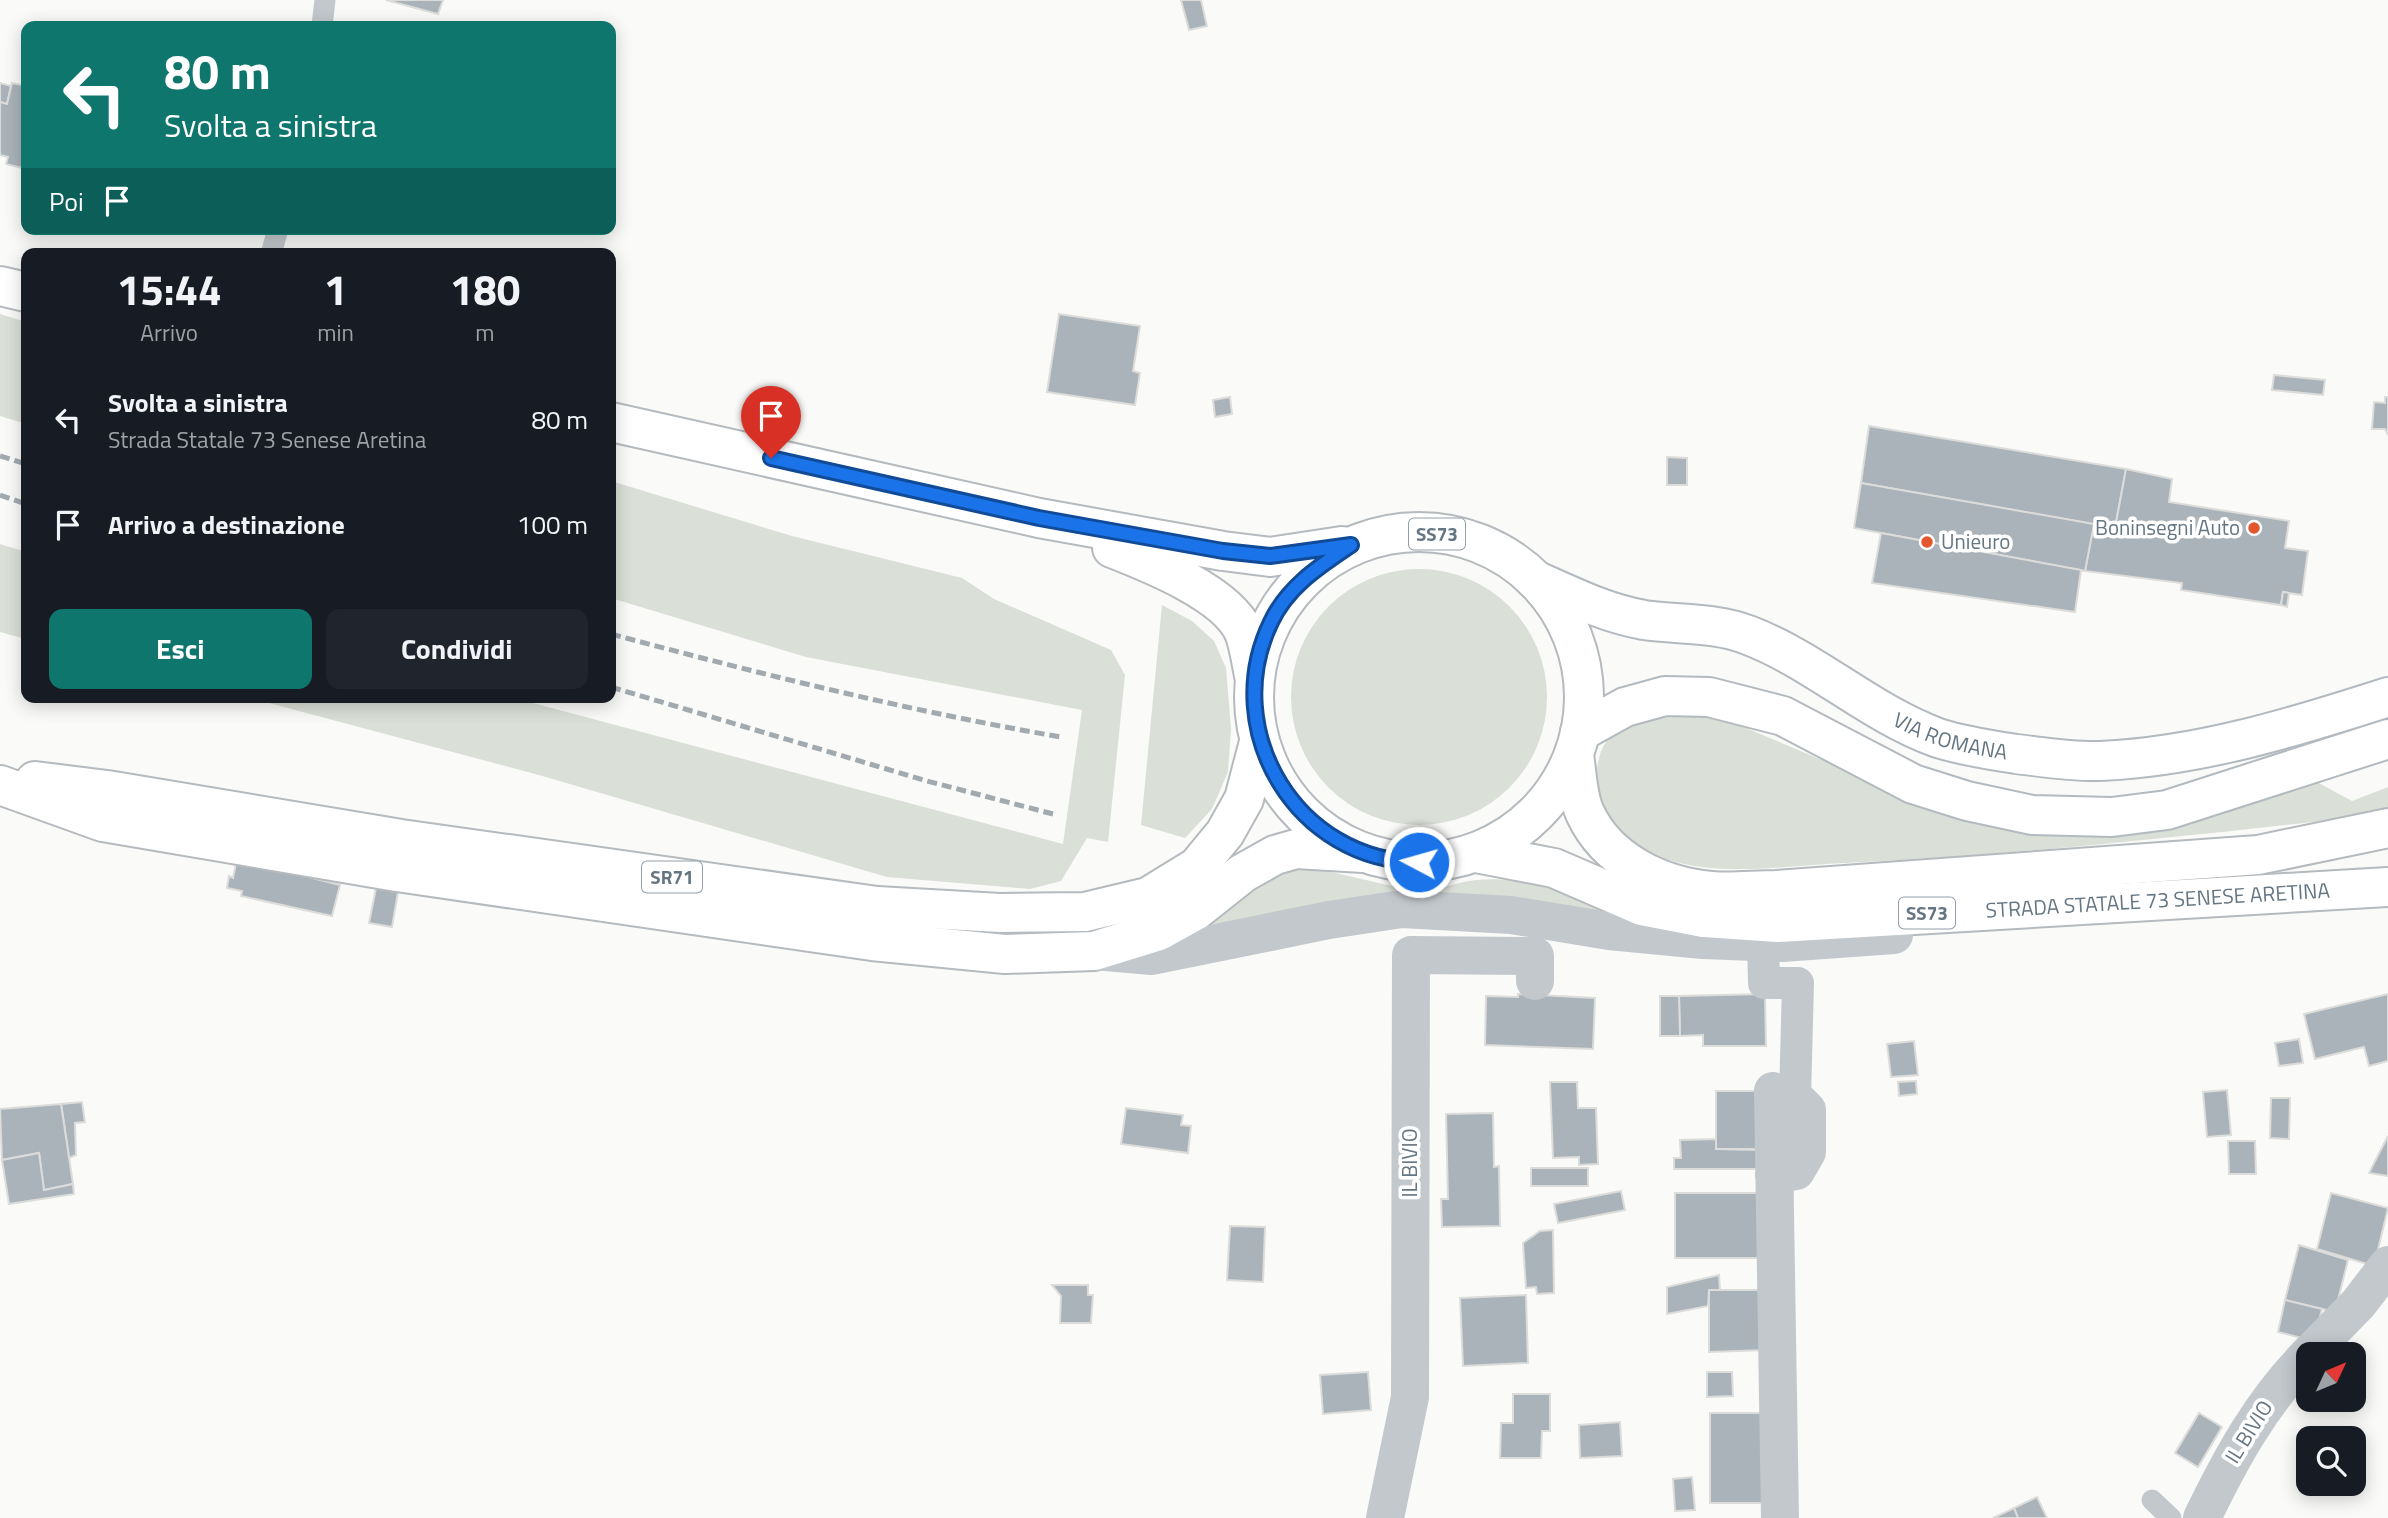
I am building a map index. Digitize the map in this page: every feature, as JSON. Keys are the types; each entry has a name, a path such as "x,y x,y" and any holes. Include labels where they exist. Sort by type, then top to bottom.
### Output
{"main road":[{"path":"0,286 21,291"},
{"name":"STRADA STATALE 73 SENESE ARETINA","path":"616,423 1039,518 1223,551 1270,556 1351,545 1399,533 1449,534 1495,550 1535,580 1561,612 1577,651 1584,691 1577,743 1584,811 1603,842 1624,860 1661,880 1711,891 1790,889 2258,855 2388,828"},
{"name":"STRADA STATALE 73 SENESE ARETINA","path":"1039,518 1166,570 1215,599 1243,630 1254,675 1253,708 1259,741 1281,789 1317,828 1363,853 1400,862 1439,862 1476,853 1518,830 1551,797 1577,743"},
{"name":"STRADA STATALE 73 SENESE ARETINA","path":"1254,675 1271,621 1304,576 1351,545"},
{"name":"VIA ROMANA","path":"1535,580 1604,610 1646,620 1700,624 1746,634 1813,667 1876,710 1939,738 1991,750 2098,761 2154,756 2287,729 2388,697"},
{"path":"1577,743 1625,707 1665,696 1709,697 1783,716 1913,784 1967,801 2045,815 2112,817 2167,810 2388,739"},
{"name":"SR71","path":"0,777 107,790 401,839 877,906 1000,913 1086,912 1148,897 1197,867 1225,833 1244,799 1259,741"},
{"name":"SR71","path":"0,785 103,822 411,874 872,941 1005,954 1094,951 1159,931 1195,911 1243,873 1275,855 1296,849 1363,853"},
{"name":"STRADA STATALE 73 SENESE ARETINA","path":"1476,853 1554,868 1642,906 1704,918 1778,923 2388,887"},
{"path":"2258,855 2388,855"}],"street":[{"path":"2321,761 2349,710"},
{"path":"1094,951 1162,955 1329,920 1402,909 1511,915 1609,931 1703,940 1782,943 2049,923 2239,895"},
{"path":"1763,942 1764,983 1798,983 1795,1098 1807,1110 1807,1152 1796,1171 1774,1175 1780,1518"},
{"name":"IL BIVIO","path":"1385,1518 1410,1396 1411,955 1535,956 1535,981"},
{"name":"IL BIVIO","path":"2321,1342 2358,1304 2388,1265"},
{"name":"IL BIVIO","path":"2202,1518 2235,1450 2280,1384 2296,1368"}],"lane":[{"path":"323,21 325,0"},
{"path":"2152,1500 2171,1518"}],"shaded area":[{"path":"0,314 21,320 21,422 0,416"},
{"path":"616,483 792,536 962,578 994,599 1111,650 1125,675 1108,842 1087,838 1061,881 1030,889 887,877 539,775 269,703 533,703 1063,844 1082,710 806,657 616,600"},
{"path":"0,544 21,550 21,638 0,632"},
{"path":"1419,569 1456,575 1479,584 1500,598 1518,616 1537,648 1547,697 1541,734 1532,757 1518,778 1500,796 1468,815 1419,825 1382,819 1359,810 1338,796 1320,778 1301,746 1291,697 1297,660 1306,637 1320,616 1338,598 1370,579"},
{"path":"1162,605 1192,621 1214,641 1226,668 1231,729 1228,772 1212,809 1185,838 1141,825"},
{"path":"1675,713 1706,715 1739,725 1907,796 2025,826 2304,775 2352,801 2388,787 2388,814 1981,855 1738,869 1695,866 1660,856 1629,837 1606,810 1599,794 1599,758 1611,736 1640,721"},
{"path":"1281,867 1316,869 1418,890 1433,890 1476,880 1512,880 1548,887 1616,911 1201,933 1204,918"}],"building":[{"path":"386,0 443,0 438,14"},
{"path":"1181,0 1201,0 1207,26 1189,30"},
{"path":"0,83 11,86 7,104 0,102"},
{"path":"12,83 21,85 21,168 6,164 8,157 0,155 0,102 7,104"},
{"path":"1059,314 1140,326 1133,371 1140,373 1135,405 1047,392"},
{"path":"2274,375 2325,380 2323,395 2272,390"},
{"path":"1230,397 1232,414 1215,417 1213,400"},
{"path":"2385,397 2388,397 2388,435 2385,429 2372,429 2374,402 2385,403"},
{"path":"1869,426 2126,469 2115,528 1861,483"},
{"path":"1667,457 1687,458 1687,485 1667,485"},
{"path":"2126,469 2172,479 2169,502 2289,521 2285,548 2308,551 2302,595 2283,592 2281,605 2181,590 2182,583 2085,571 2094,524 2115,528"},
{"path":"1861,483 2094,524 2085,571 1854,528"},
{"path":"1881,533 2081,570 2075,612 1872,583"},
{"path":"2283,592 2289,593 2287,607 2281,605"},
{"path":"237,859 340,885 332,916 241,896 242,891 227,888 229,876 233,878"},
{"path":"376,888 398,892 392,927 369,923"},
{"path":"1518,994 1595,998 1593,1049 1485,1045 1486,996 1518,997"},
{"path":"1765,994 1766,1046 1703,1046 1703,1035 1680,1036 1679,996"},
{"path":"2388,994 2388,1061 2369,1066 2364,1047 2315,1059 2304,1014"},
{"path":"1660,996 1679,996 1680,1036 1660,1036"},
{"path":"2299,1039 2303,1063 2279,1066 2275,1043"},
{"path":"1914,1041 1918,1075 1891,1077 1887,1044"},
{"path":"1916,1081 1917,1094 1899,1096 1898,1082"},
{"path":"1550,1082 1577,1082 1578,1108 1596,1108 1598,1164 1579,1165 1579,1157 1553,1158"},
{"path":"2227,1090 2231,1135 2207,1137 2203,1092"},
{"path":"1716,1091 1766,1091 1766,1149 1716,1149"},
{"path":"2271,1098 2290,1098 2289,1139 2270,1138"},
{"path":"82,1102 85,1122 75,1123 76,1155 69,1158 61,1104"},
{"path":"61,1104 73,1184 44,1190 39,1153 2,1160 0,1109"},
{"path":"1126,1108 1183,1115 1181,1125 1191,1126 1188,1153 1121,1144"},
{"path":"1493,1113 1494,1167 1499,1166 1500,1226 1442,1227 1441,1199 1448,1199 1446,1114"},
{"path":"2388,1136 2388,1176 2369,1173"},
{"path":"1716,1139 1716,1149 1761,1150 1762,1169 1674,1169 1674,1158 1681,1158 1680,1140"},
{"path":"2228,1141 2255,1141 2256,1174 2229,1174"},
{"path":"39,1153 44,1190 73,1184 74,1194 9,1204 2,1160"},
{"path":"1531,1168 1588,1168 1588,1186 1531,1186"},
{"path":"1621,1191 1625,1210 1558,1223 1554,1204"},
{"path":"1675,1193 1765,1193 1765,1258 1675,1258"},
{"path":"2331,1193 2388,1208 2374,1266 2317,1249"},
{"path":"1230,1226 1265,1227 1263,1282 1227,1280"},
{"path":"1553,1230 1554,1293 1537,1294 1536,1287 1526,1288 1523,1243 1540,1231"},
{"path":"2299,1245 2348,1260 2335,1312 2285,1300"},
{"path":"1719,1275 1720,1291 1709,1290 1708,1306 1667,1314 1667,1287"},
{"path":"1052,1285 1088,1285 1088,1295 1093,1295 1091,1323 1060,1323 1061,1296"},
{"path":"1709,1290 1765,1290 1766,1350 1709,1352"},
{"path":"1526,1295 1528,1363 1463,1366 1460,1298"},
{"path":"2285,1300 2322,1309 2314,1341 2278,1332"},
{"path":"1368,1372 1371,1410 1323,1414 1320,1375"},
{"path":"1707,1372 1732,1372 1733,1396 1707,1397"},
{"path":"1513,1394 1550,1394 1550,1431 1542,1431 1541,1458 1500,1458 1501,1423 1513,1423"},
{"path":"1710,1413 1768,1413 1768,1503 1710,1503"},
{"path":"2199,1413 2222,1427 2198,1467 2175,1453"},
{"path":"1620,1422 1622,1456 1580,1458 1579,1425"},
{"path":"1692,1477 1695,1510 1675,1511 1673,1479"},
{"path":"2037,1497 2047,1518 2018,1518 2014,1508"},
{"path":"2014,1508 2018,1518 1993,1518"}],"railway":[{"path":"0,456 21,462"},
{"path":"0,495 21,502"},
{"path":"616,635 835,691 1061,737"},
{"path":"616,688 927,781 1053,814"}],"place":[{"name":"Boninsegni Auto","path":"2254,528"},
{"name":"Unieuro","path":"1927,542"}],"route":[{"path":"771,458 1039,518 1223,551 1270,556 1351,545 1304,576 1271,621 1254,675 1253,708 1259,741 1281,789 1317,828 1363,853 1400,862 1419,862"}]}
